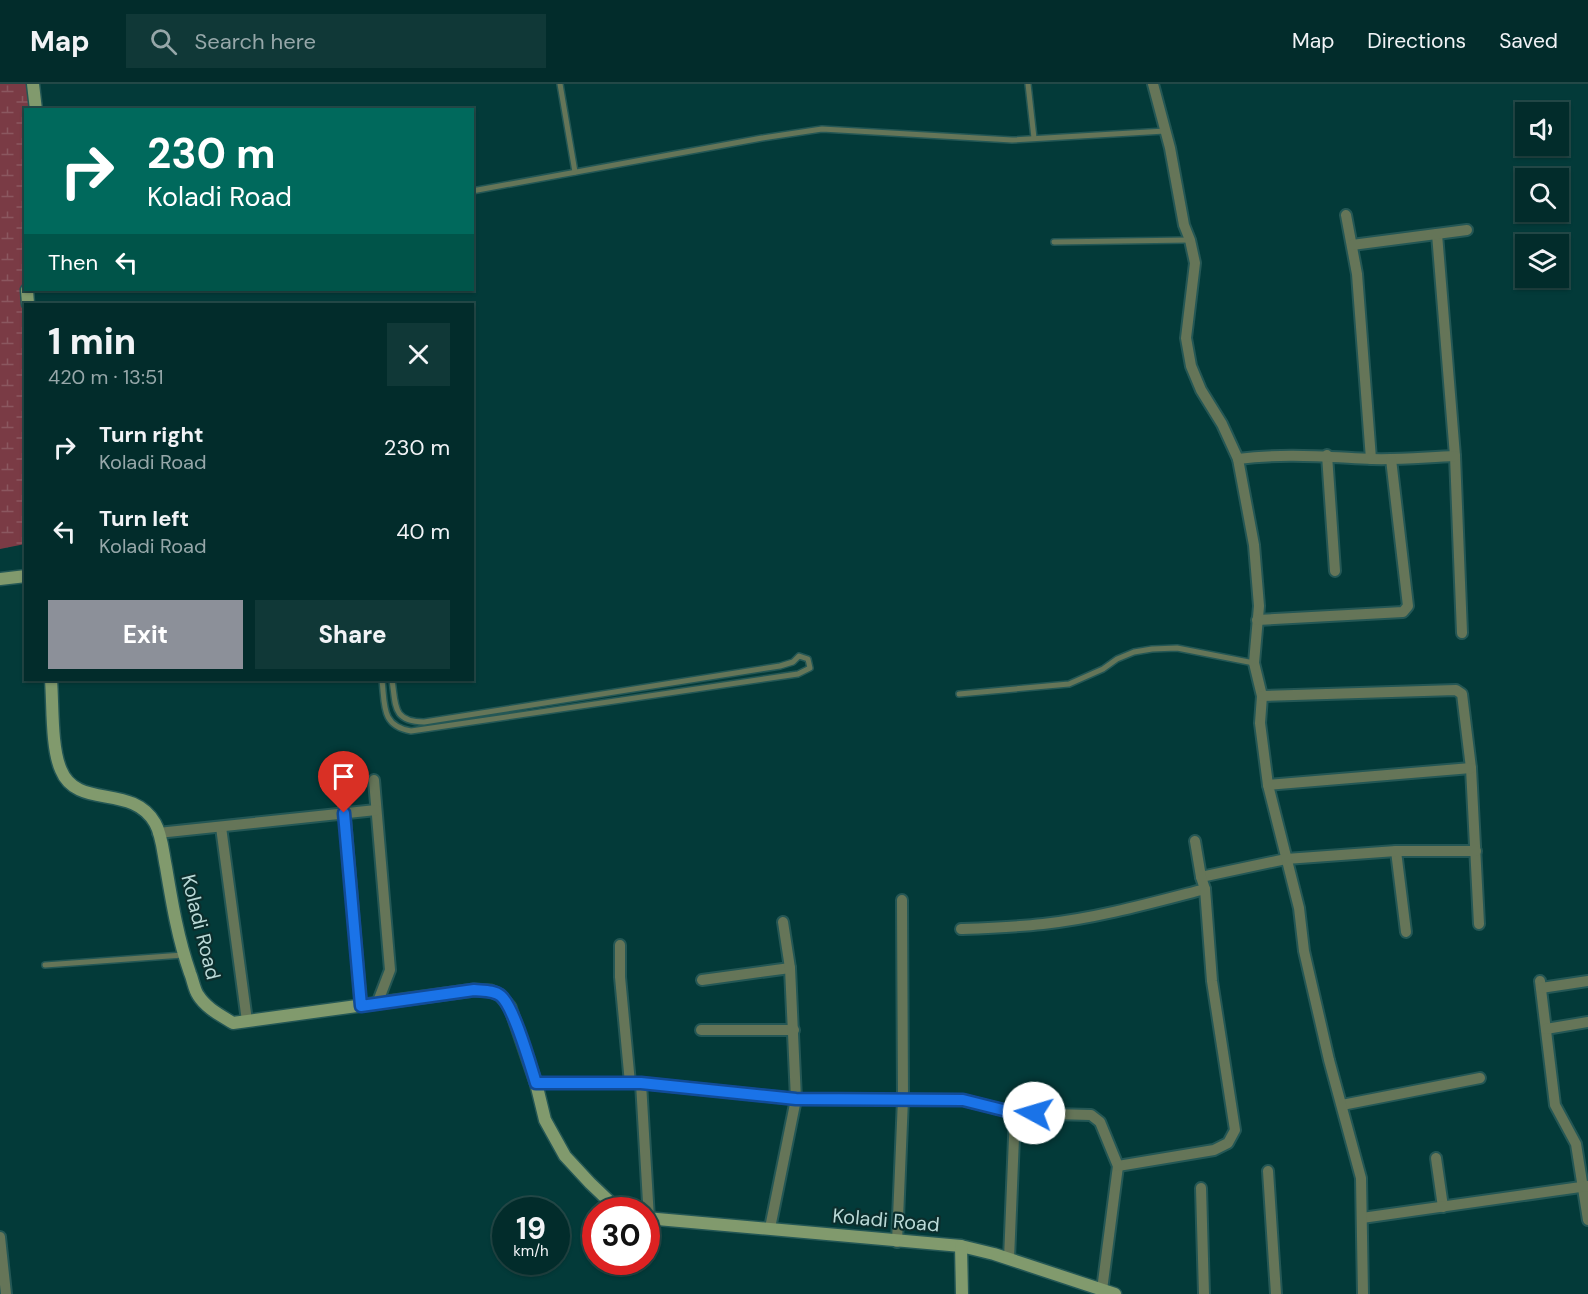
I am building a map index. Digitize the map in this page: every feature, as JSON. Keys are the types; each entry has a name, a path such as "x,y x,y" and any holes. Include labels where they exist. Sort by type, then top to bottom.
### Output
{"street":[{"path":"33,84 36,108"},
{"path":"1153,84 1184,225 1195,263 1186,338 1191,366 1201,390 1222,424 1239,459 1254,545 1259,606 1254,663 1263,696 1260,723 1268,785 1299,908 1304,951 1329,1060 1361,1178 1363,1294"},
{"path":"1346,215 1357,274 1371,459"},
{"path":"1352,246 1467,230"},
{"path":"1437,234 1455,456 1462,633"},
{"path":"1239,459 1327,455 1371,459 1455,456"},
{"path":"1327,455 1335,571"},
{"path":"1257,620 1403,612 1407,606 1390,459"},
{"path":"0,579 24,576"},
{"name":"Koladi Road","path":"51,681 60,770 70,785 87,794 124,799 142,808 155,823 184,954 197,994 210,1010 233,1023 474,990 490,991 500,995 510,1007 546,1120 565,1156 605,1197"},
{"path":"1263,696 1459,691 1464,697 1471,768 1479,924"},
{"path":"1268,785 1471,768"},
{"path":"374,780 390,970 377,1004"},
{"path":"342,783 361,1006"},
{"path":"158,833 376,810"},
{"path":"221,826 247,1021"},
{"path":"1118,1166 1214,1150 1228,1143 1235,1130 1212,981 1205,889 1195,841"},
{"path":"1201,877 1286,859 1396,851 1476,851"},
{"path":"1396,851 1406,932"},
{"path":"961,929 1012,927 1073,920 1107,914 1205,889"},
{"path":"897,1242 903,1099 902,900"},
{"path":"770,1228 796,1099 790,968 783,922"},
{"path":"620,945 620,976 635,1083 646,1197"},
{"path":"702,980 790,968"},
{"path":"1588,981 1541,984 1555,1105 1576,1144 1585,1187 1588,1220"},
{"path":"1546,1029 1588,1022"},
{"path":"701,1030 794,1030"},
{"path":"1342,1105 1480,1078"},
{"path":"536,1083 635,1083 796,1099 963,1100 1015,1113 1091,1114 1100,1122 1118,1166 1102,1290"},
{"path":"1009,1259 1015,1113"},
{"path":"1436,1158 1443,1207"},
{"path":"1268,1171 1276,1294"},
{"path":"1362,1218 1585,1187"},
{"path":"1201,1188 1204,1294"},
{"name":"Koladi Road","path":"660,1219 961,1246 1009,1259 1115,1294"},
{"path":"0,1237 6,1294"},
{"path":"961,1246 962,1294"}],"lane":[{"path":"560,84 575,172"},
{"path":"1028,84 1034,138"},
{"path":"474,192 822,129 1012,140 1165,131"},
{"path":"1054,242 1190,240"},
{"path":"959,694 1069,684 1103,669 1117,659 1134,652 1152,649 1177,648 1254,663"},
{"path":"382,681 389,720 394,726 411,731 798,674 806,672 810,668 810,663 808,659 799,656 785,665 424,722 411,722 398,712 392,681"},
{"path":"45,965 184,954"}],"green space":[{"path":"0,84 28,84 29,108 24,108 24,544 0,549"}],"route":[{"path":"344,813 361,1006 474,990 490,991 500,995 510,1007 536,1083 641,1083 796,1099 963,1100 1015,1113 1034,1113"}]}
